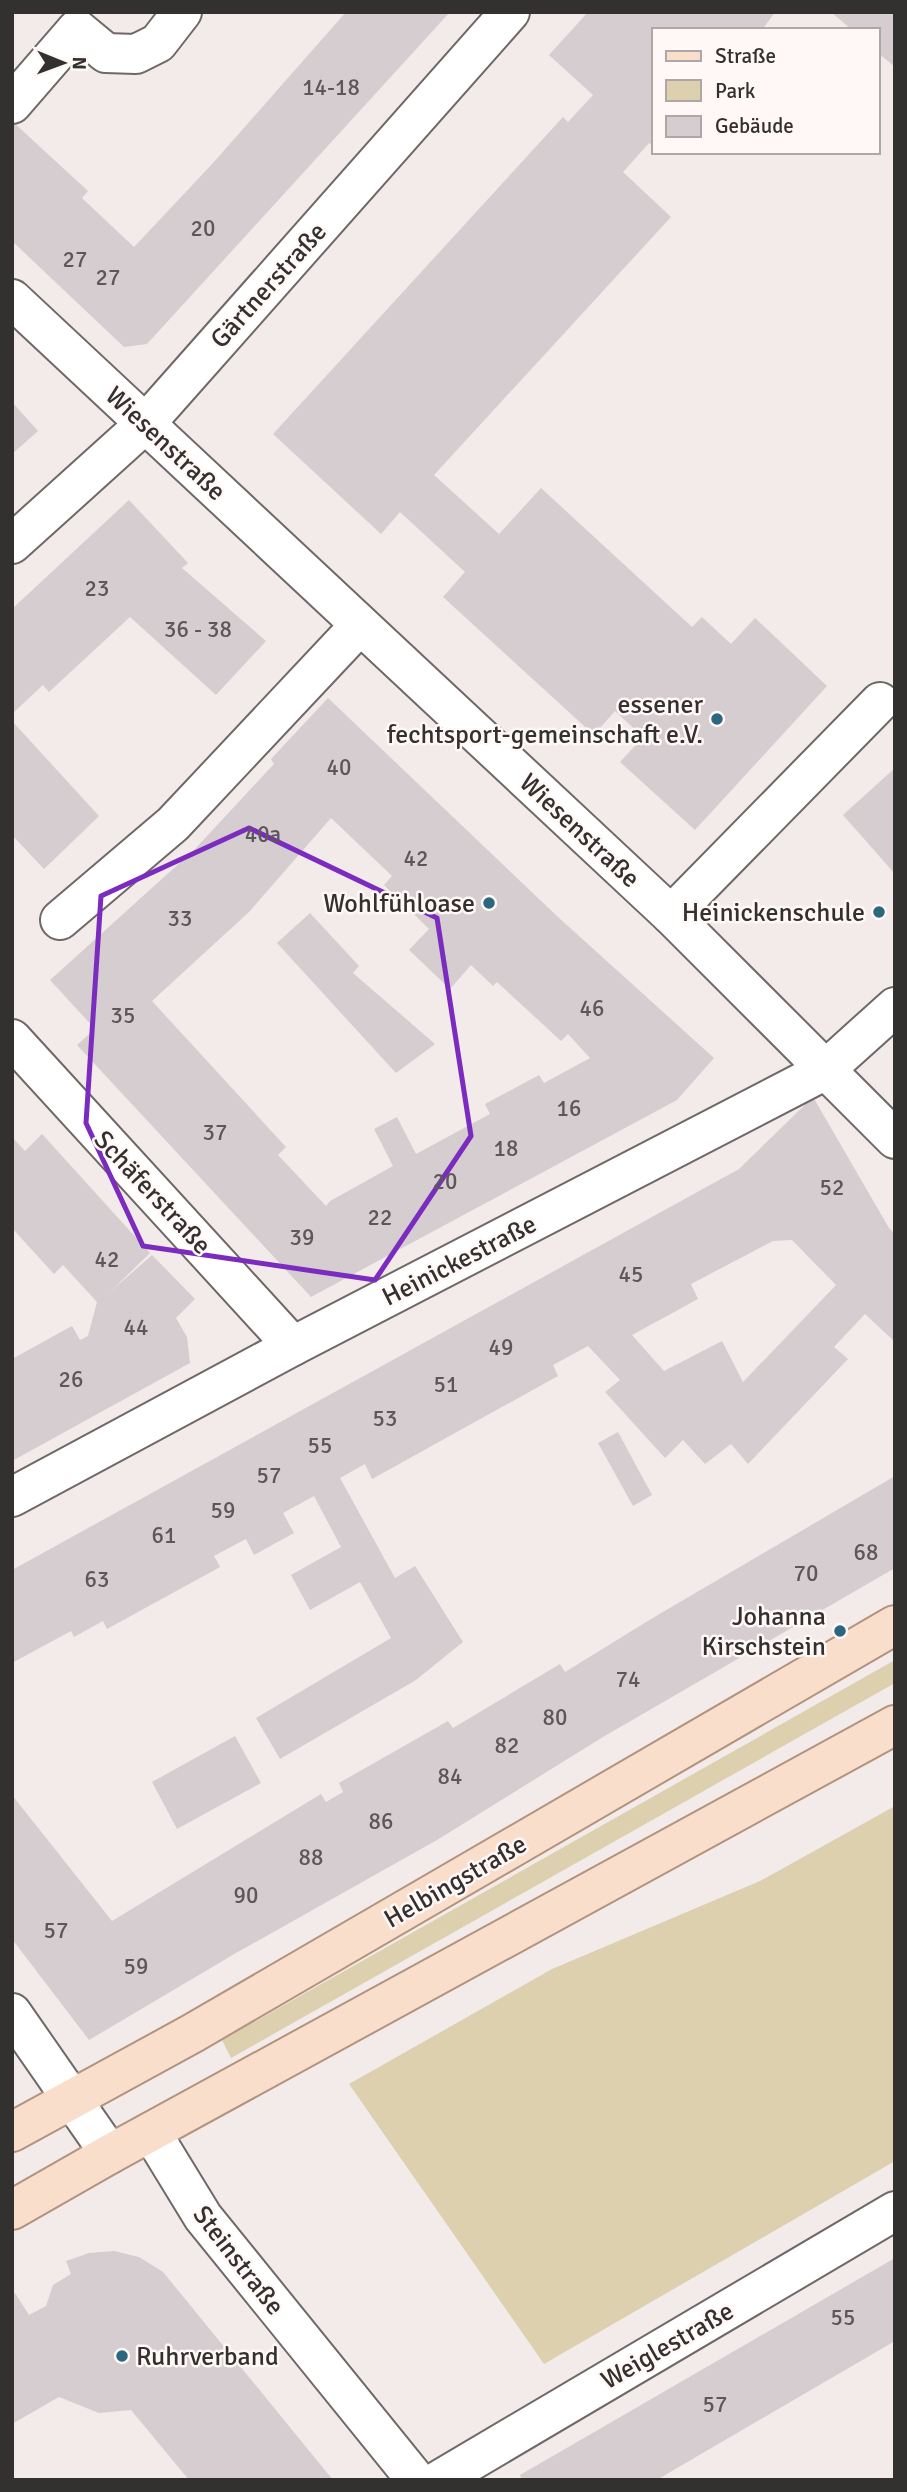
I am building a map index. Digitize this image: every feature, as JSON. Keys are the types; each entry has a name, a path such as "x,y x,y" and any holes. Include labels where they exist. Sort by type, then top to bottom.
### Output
{"main road":[{"name":"Helbingstraße","path":"12,2132 172,2044 895,1625"},
{"path":"12,2210 895,1725"}],"street":[{"path":"12,104 67,21 106,53 136,54 158,43 182,12"},
{"name":"Gärtnerstraße","path":"12,544 146,423 510,12"},
{"name":"Wiesenstraße","path":"12,299 671,915 824,1071 895,1139"},
{"path":"60,920 173,824 360,625"},
{"path":"671,915 880,702"},
{"name":"Heinickestraße","path":"12,1497 293,1346 824,1071 895,1007"},
{"name":"Schäferstraße","path":"12,1039 293,1346"},
{"path":"12,2013 110,2154"},
{"name":"Steinstraße","path":"151,2132 203,2217 416,2480"},
{"name":"Weiglestraße","path":"439,2480 895,2211"}],"highlighted area":[{"path":"249,828 437,918 471,1136 375,1280 143,1246 86,1123 101,896"}],"green space":[{"path":"895,1660 895,1683 231,2058 222,2040"},
{"path":"895,1806 895,2161 544,2364 349,2084 552,1969 760,1881"}],"building":[{"path":"346,12 450,12 147,344 124,347 12,241 12,121 88,191 82,198 134,247 213,163"},
{"path":"588,12 775,12 763,28 652,28 652,146 649,143 623,172 671,217 434,475 499,534 541,488 692,627 702,617 731,644 755,618 827,686 695,830 620,762 643,737 615,711 594,735 443,597 465,572 400,512 381,534 273,434 563,117 568,122 593,95 549,55"},
{"path":"831,12 895,12 895,67 879,54 879,28 850,28"},
{"path":"12,402 38,431 12,454"},
{"path":"129,500 188,563 182,568 266,641 216,695 130,617 49,692 43,685 12,714 12,609"},
{"path":"328,698 558,917 714,1058 677,1100 311,1297 77,1045 95,1029 50,980 194,850 274,764 271,759","holes":["331,818 392,876 384,885 429,929 409,950 450,989 471,965 493,986 497,982 561,1041 568,1034 590,1058 544,1083 539,1075 485,1104 490,1114 416,1154 397,1117 374,1129 393,1166 330,1201 326,1206 278,1155 286,1147 152,1001 249,912"]},
{"path":"12,721 99,816 44,869 12,835"},
{"path":"895,768 895,874 843,815"},
{"path":"310,913 359,966 353,973 435,1044 396,1073 277,943"},
{"path":"813,1097 895,1234 895,1342 865,1314 834,1347 848,1359 748,1464 731,1444 705,1464 683,1440 665,1458 605,1392 620,1380 588,1346 553,1365 558,1376 372,1479 365,1464 340,1478 395,1578 415,1566 463,1642 416,1680 280,1759 256,1718 391,1638 360,1582 310,1610 291,1575 341,1547 314,1496 283,1513 294,1533 254,1555 246,1539 214,1556 220,1567 107,1629 103,1621 74,1637 71,1631 12,1663 12,1570 739,1169","holes":["792,1240 836,1285 743,1382 722,1341 664,1371 632,1335 698,1299 691,1284 773,1241"]},
{"path":"42,1134 150,1253 110,1292 152,1255 195,1299 176,1318 187,1337 190,1363 12,1461 12,1359 72,1326 80,1340 88,1336 97,1302 63,1265 54,1274 12,1228 12,1137 25,1151"},
{"path":"618,1432 652,1495 633,1506 598,1443"},
{"path":"895,1476 895,1568 603,1737 437,1840 236,1953 89,2040 12,1939 12,1795 112,1921 321,1794 326,1802 343,1792 339,1783 448,1721 453,1728 560,1664 565,1672"},
{"path":"235,1736 261,1783 177,1829 152,1782"},
{"name":"Ruhrverband","path":"114,2251 139,2257 163,2272 333,2480 189,2480 131,2410 99,2413 59,2397 12,2424 12,2295 15,2293 29,2315 46,2306 53,2285 71,2274 66,2261 89,2253"},
{"path":"895,2258 895,2341 657,2480 522,2480 520,2475"}],"place":[{"name":"essener fechtsport-gemeinschaft e.V.","path":"717,719"},
{"name":"Wohlfühloase","path":"489,903"},
{"name":"Heinickenschule","path":"879,912"},
{"name":"Johanna Kirschstein","path":"840,1631"},
{"name":"Ruhrverband","path":"122,2356"}]}
